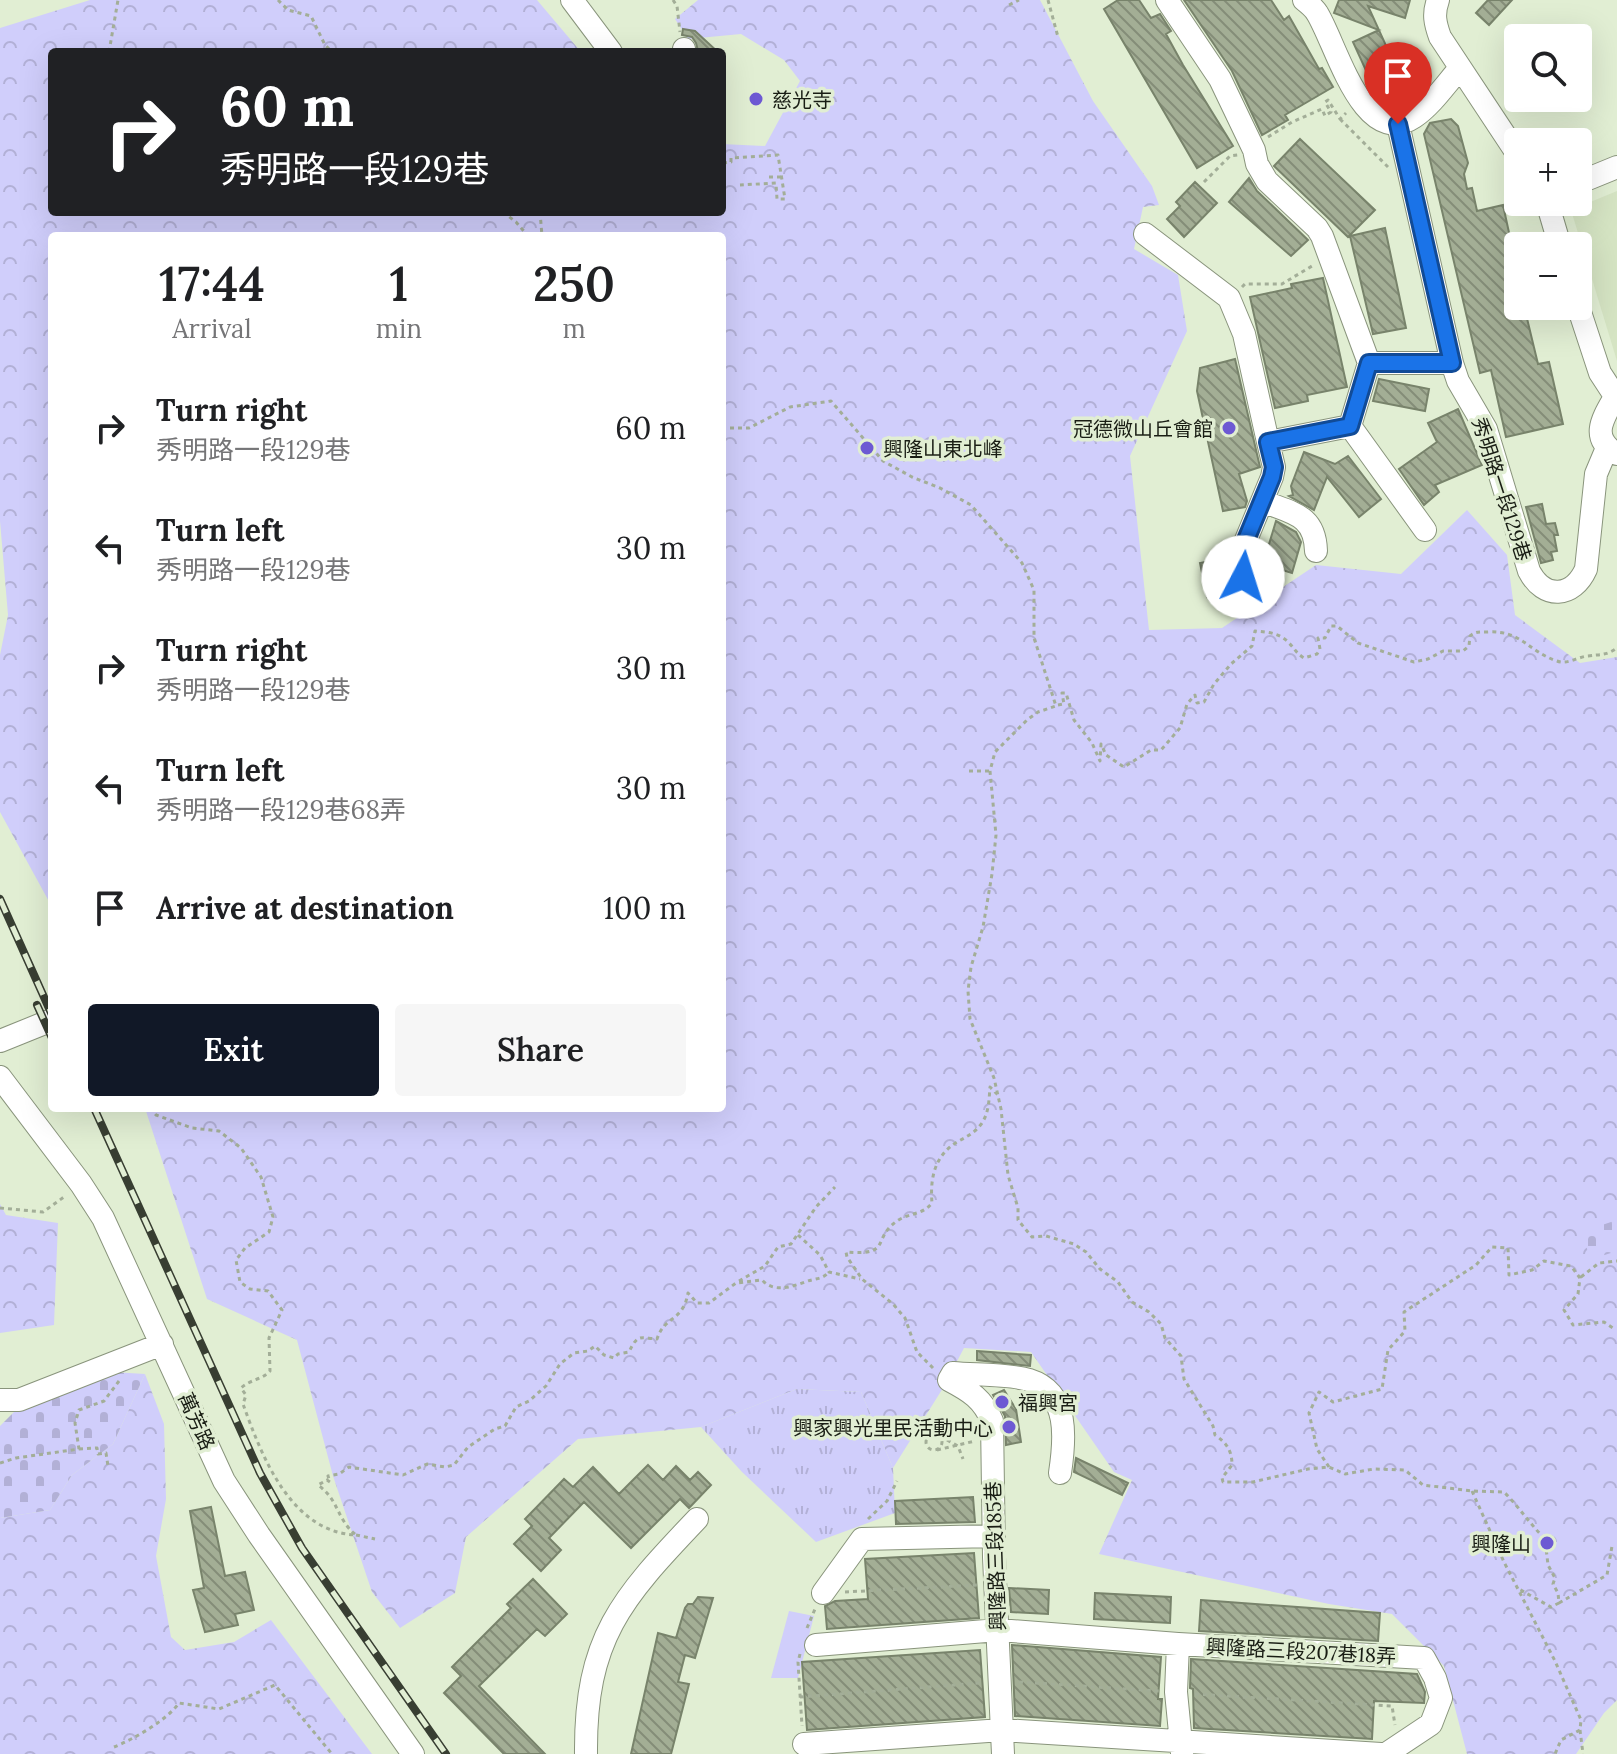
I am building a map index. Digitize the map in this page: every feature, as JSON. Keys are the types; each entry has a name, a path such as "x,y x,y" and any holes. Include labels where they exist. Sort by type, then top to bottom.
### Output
{"street":[{"path":"572,0 608,48"},
{"path":"1167,0 1220,79 1267,181 1317,228 1369,363 1350,426"},
{"path":"1438,0 1434,11 1440,37 1504,134"},
{"path":"1314,4 1358,97 1378,120 1398,124 1417,116 1460,68"},
{"path":"1369,363 1452,363 1398,124"},
{"path":"1592,177 1617,167"},
{"path":"1145,234 1229,298 1244,334 1274,467 1241,552 1239,565 1253,590"},
{"name":"秀明路一段129巷","path":"1452,363 1458,381 1486,429 1529,571 1535,582 1546,590 1558,592 1571,589 1581,581 1586,569 1596,474 1612,451 1601,438 1600,427 1616,398 1600,373 1582,320"},
{"path":"1268,442 1350,426"},
{"path":"1350,426 1425,530"},
{"path":"1262,501 1306,520 1316,536 1316,551"},
{"path":"0,1041 48,1022"},
{"name":"萬芳路","path":"0,1077 103,1218 224,1481 413,1754"},
{"path":"0,1400 19,1400 162,1344"},
{"name":"興隆路三段185巷","path":"1003,1754 992,1421 986,1405 973,1392 949,1380 953,1373 1029,1380 1048,1390 1063,1415 1065,1441 1060,1473"},
{"path":"586,1754 587,1701 606,1636 622,1603 647,1571 697,1519"},
{"path":"823,1593 862,1539 994,1536"},
{"name":"興隆路三段207巷18弄","path":"808,1643 998,1630 1424,1658 1441,1698 1431,1724 1388,1751"},
{"path":"1178,1644 1176,1692 1181,1747"},
{"path":"804,1744 1002,1730 1181,1747 1388,1751"}],"path":[{"path":"110,48 118,0"},
{"path":"278,0 294,13 311,16 328,48"},
{"path":"673,0 681,23 681,48"},
{"path":"1009,5 1019,0"},
{"path":"1048,0 1058,37"},
{"path":"1340,119 1358,97"},
{"path":"1204,182 1230,156 1266,149 1264,140 1292,122 1322,109 1325,116 1331,112 1325,102 1328,100 1340,119 1393,175"},
{"path":"726,163 731,162 731,158 778,155 784,177 785,199 777,199 776,183 740,185"},
{"path":"769,177 784,177"},
{"path":"508,216 525,232"},
{"path":"1229,298 1245,284 1282,284 1329,256"},
{"path":"726,428 749,428 790,407 831,401 883,461 971,505 1022,563 1034,590 1034,638 1056,706"},
{"path":"1559,1603 1553,1584 1555,1578 1545,1551 1545,1539 1504,1492 1423,1485 1405,1470 1374,1469 1345,1474 1329,1467 1253,1482 1223,1482 1222,1478 1232,1465 1232,1453 1224,1440 1215,1435 1213,1426 1184,1379 1181,1356 1165,1338 1161,1324 1132,1302 1118,1282 1100,1269 1086,1252 1074,1244 1046,1236 1032,1237 1018,1220 1018,1208 1008,1175 998,1095 970,1019 968,991 994,861 996,835 990,771 995,752 1038,712 1064,704 1062,693 1066,693 1074,720 1092,743 1100,761 1101,744 1106,755 1124,767 1151,750 1161,750 1180,728 1187,704 1195,695 1197,703 1204,702 1231,664 1252,646 1255,631 1274,633 1287,640 1295,653 1304,658 1317,654 1320,649 1318,638 1325,638 1331,626 1337,626 1358,643 1414,662 1443,651 1463,651 1469,646 1470,636 1481,632 1499,631 1517,636 1554,661 1563,663 1581,657 1604,656 1617,648"},
{"path":"969,771 990,771"},
{"path":"926,1363 917,1352 905,1318 862,1279 846,1252 869,1254 879,1248 898,1219 927,1210 932,1203 930,1184 934,1168 944,1153 972,1134 982,1123 988,1108 990,1087 998,1095"},
{"path":"153,1112 192,1128 219,1131 241,1148 261,1177 273,1217 269,1232 245,1248 236,1260 240,1282 250,1289 268,1291 282,1310 269,1338 270,1371 264,1378 253,1380 241,1388 246,1395 243,1404 272,1471 287,1497 313,1521 328,1529 375,1539"},
{"path":"356,1535 344,1524 334,1499 318,1483 330,1482 328,1476 339,1474 349,1467 403,1475 427,1464 454,1465 468,1447 505,1426 516,1407 529,1401 546,1386 560,1364 574,1353 588,1351 595,1346 604,1355 614,1358 629,1352 634,1341 643,1336 657,1339 660,1328 686,1307 688,1293 697,1303 709,1303 765,1266 778,1247 791,1244 816,1207 835,1187"},
{"path":"0,1208 43,1212 64,1197"},
{"path":"798,1235 820,1255 829,1272"},
{"path":"1329,1467 1317,1449 1309,1413 1319,1392 1333,1402 1382,1389 1388,1350 1405,1331 1404,1312 1476,1265 1492,1247 1508,1248 1509,1275 1532,1270 1544,1261 1571,1266 1580,1278 1578,1294 1564,1310 1573,1325 1604,1322 1613,1328"},
{"path":"1580,1278 1599,1263 1617,1261"},
{"path":"736,1283 762,1280 768,1286 781,1289 823,1278 829,1272 862,1279"},
{"path":"79,1449 75,1423 79,1410 104,1401 122,1377"},
{"path":"958,1446 937,1450 929,1449 926,1442 932,1434 940,1436 958,1446 963,1459"},
{"path":"937,1450 942,1444 940,1436"},
{"path":"0,1463 16,1458 97,1448 98,1454 106,1453 108,1466"},
{"path":"1472,1491 1581,1720 1583,1754"},
{"path":"1517,1588 1551,1607 1607,1575 1612,1546"},
{"path":"804,1744 798,1662 808,1643 809,1621 823,1593 988,1584"},
{"path":"800,1697 1001,1681 1392,1706 1388,1751"},
{"path":"114,1747 136,1739 162,1717 171,1714 179,1703 219,1709 275,1685 332,1754"},
{"path":"1555,1754 1561,1740 1580,1730"}],"shaded area":[{"path":"1617,191 1617,361 1592,279 1592,232 1578,232 1573,216 1592,216 1592,201"}],"green space":[{"path":"90,0 537,0 578,48 48,48 48,216 726,216 726,144 765,146 800,81 784,60 741,34 688,39 675,19 698,0 1040,0 1093,101 1152,186 1159,205 1143,207 1134,249 1178,275 1187,331 1130,456 1149,630 1222,628 1316,565 1401,574 1467,510 1507,555 1515,615 1580,663 1617,657 1617,1700 1604,1713 1576,1754 1467,1754 1444,1666 1392,1614 1329,1604 1099,1554 1132,1480 1114,1472 1031,1352 964,1348 893,1468 861,1392 797,1389 701,1427 578,1439 466,1537 455,1593 400,1628 372,1592 333,1476 297,1340 207,1299 146,1112 726,1112 726,232 48,232 48,900 0,812 0,655 8,615 0,521 0,28"},
{"path":"0,1204 6,1215 58,1223 54,1325 0,1333"},
{"path":"1617,1220 1617,1251 1589,1260 1584,1231"},
{"path":"113,1372 145,1374 113,1444 72,1475 50,1510 0,1518 0,1426 23,1403"},
{"path":"145,1374 164,1424 166,1499 156,1556 171,1637 185,1650 234,1642 271,1620 372,1754 0,1754 0,1518 50,1510 72,1475 113,1444"},
{"path":"797,1389 861,1392 893,1468 895,1513 816,1542 742,1472 701,1427"},
{"path":"789,1611 814,1616 798,1678 771,1678"}],"building":[{"path":"1118,0 1139,0 1151,18 1160,14 1171,31 1166,34 1183,65 1233,146 1197,168 1104,9"},
{"path":"1184,0 1271,0 1284,20 1289,16 1319,69 1322,68 1333,87 1285,115 1288,120 1262,135 1232,71"},
{"path":"1339,0 1410,0 1405,18 1368,6 1379,30 1334,13"},
{"path":"1488,0 1512,0 1489,25 1476,13"},
{"path":"683,29 695,31 714,48 697,48 692,37 682,35"},
{"path":"1379,30 1392,59 1402,47 1421,62 1405,81 1412,87 1400,102 1368,75 1353,42"},
{"path":"1451,119 1458,126 1468,163 1464,174 1467,189 1472,188 1477,211 1503,205 1509,232 1504,232 1504,320 1527,320 1538,364 1549,362 1563,424 1506,437 1491,370 1480,373 1424,134 1430,123"},
{"path":"1300,139 1375,210 1348,237 1274,166"},
{"path":"1249,178 1257,191 1308,240 1291,256 1229,202"},
{"path":"1195,182 1217,203 1184,237 1167,219 1180,206 1176,202"},
{"path":"1385,228 1406,328 1373,334 1350,236"},
{"path":"1323,278 1347,387 1307,395 1308,401 1275,408 1250,297"},
{"name":"冠德微山丘會館","path":"1235,359 1260,467 1239,474 1247,501 1245,507 1223,511 1197,391 1200,368"},
{"path":"1379,379 1429,389 1425,411 1373,401"},
{"path":"1458,409 1482,465 1435,485 1439,492 1424,505 1399,469 1437,442 1428,423"},
{"path":"1304,452 1335,464 1348,456 1381,499 1359,517 1327,477 1314,510 1289,496 1293,495 1291,486"},
{"path":"1542,504 1546,524 1555,523 1558,535 1554,535 1557,551 1551,552 1553,560 1541,563 1526,507"},
{"path":"1276,521 1296,532 1301,542 1292,573 1263,564"},
{"path":"1216,560 1222,593 1207,597 1200,563"},
{"path":"977,1351 1031,1355 1030,1366 977,1360"},
{"name":"興家興光里民活動中心","path":"1004,1390 1016,1409 1021,1442 1006,1445 1005,1416 993,1395"},
{"path":"1076,1458 1128,1483 1122,1495 1074,1472"},
{"path":"648,1465 663,1480 676,1466 690,1480 698,1472 711,1485 689,1508 680,1499 631,1548 584,1502 549,1538 561,1550 541,1571 514,1544 532,1526 525,1519 564,1479 573,1487 593,1467 619,1494"},
{"path":"973,1497 975,1522 896,1524 895,1501"},
{"path":"211,1507 225,1576 245,1572 254,1610 235,1614 238,1625 205,1632 193,1590 204,1588 190,1511"},
{"path":"974,1553 979,1618 827,1629 825,1606 835,1601 868,1599 865,1559"},
{"path":"533,1579 567,1614 545,1636 537,1629 479,1686 545,1754 504,1754 444,1693 461,1676 452,1667 511,1608 507,1604"},
{"path":"1009,1588 1049,1590 1048,1614 1011,1612"},
{"path":"1095,1593 1171,1597 1170,1623 1094,1619"},
{"path":"698,1597 713,1598 695,1658 685,1655 678,1682 689,1684 671,1754 631,1754 658,1633 676,1638 685,1608"},
{"path":"1201,1600 1380,1613 1378,1641 1199,1631"},
{"path":"1012,1645 1161,1657 1160,1726 1015,1716"},
{"path":"980,1650 985,1717 807,1730 802,1662"},
{"path":"1191,1659 1417,1674 1425,1692 1424,1703 1374,1701 1372,1739 1194,1728"}],"railway":[{"path":"0,899 48,1006"},
{"path":"37,1005 48,1029"},
{"path":"96,1112 260,1473 302,1548 446,1754"}],"place":[{"name":"慈光寺","path":"756,99"},
{"name":"冠德微山丘會館","path":"1229,428"},
{"name":"興隆山東北峰","path":"867,448"},
{"name":"福興宮","path":"1002,1402"},
{"name":"興家興光里民活動中心","path":"1009,1427"},
{"name":"興隆山","path":"1547,1543"}],"route":[{"path":"1243,577 1239,565 1241,552 1274,467 1268,442 1350,426 1369,363 1452,363 1398,124"}]}
